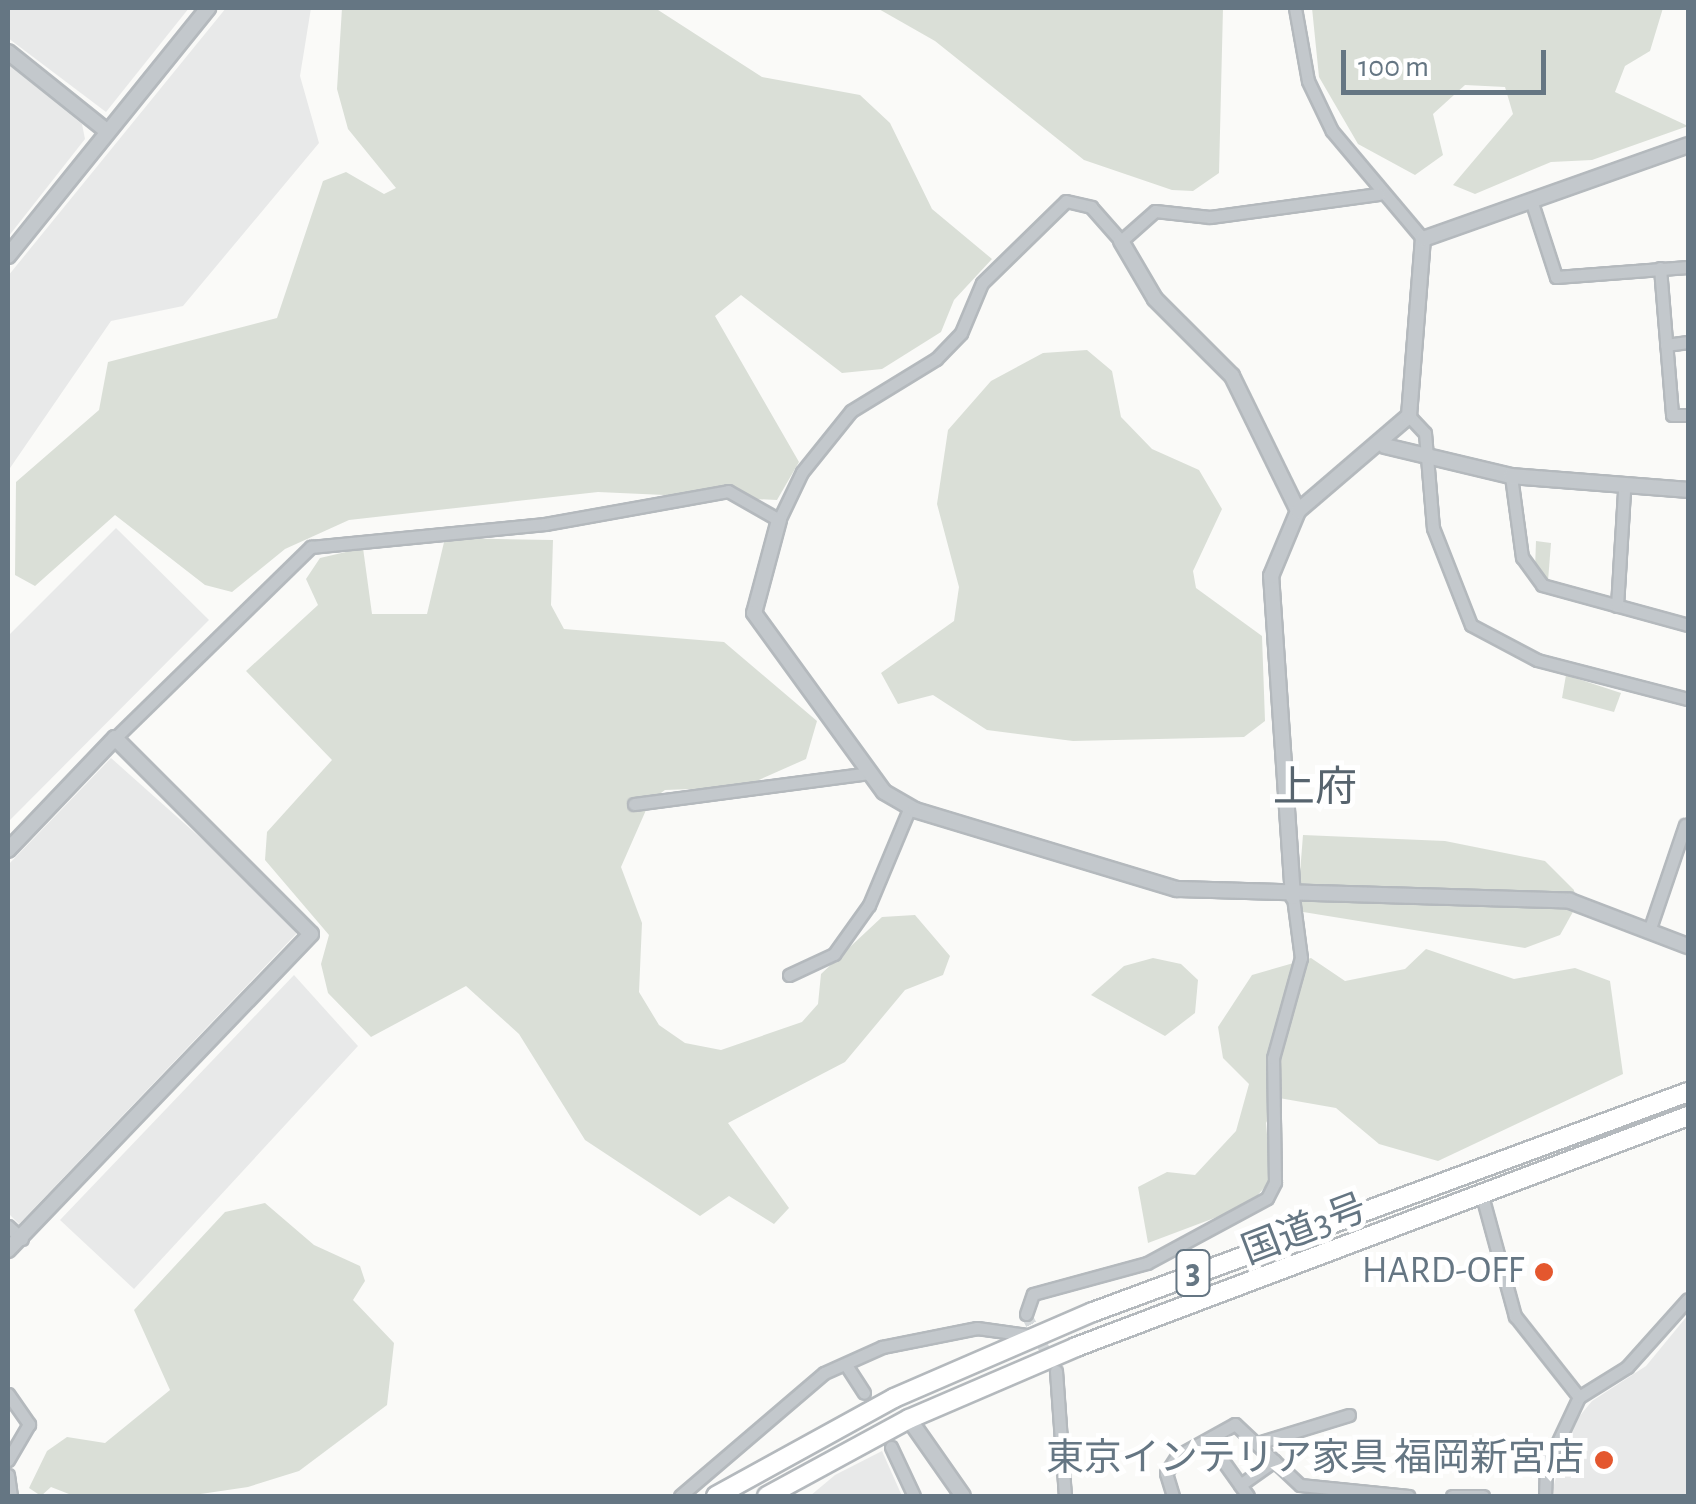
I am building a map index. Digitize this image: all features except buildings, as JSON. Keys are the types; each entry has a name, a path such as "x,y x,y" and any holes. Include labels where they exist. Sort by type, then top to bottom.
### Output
{"highway":[{"name":"国道3号","path":"716,1496 825,1432 1035,1336 1688,1092"},
{"name":"国道3号","path":"767,1496 909,1418 1481,1192 1688,1116"}],"street":[{"path":"8,256 104,130 208,8"},
{"path":"1026,1314 1033,1294 1147,1263 1267,1198 1275,1182 1274,1058 1301,958 1293,897 1271,576 1298,511 1384,446 1409,416 1423,239 1378,194 1308,81 1295,8"},
{"path":"8,52 104,130"},
{"path":"1423,239 1688,145"},
{"path":"1121,241 1155,211 1210,217 1378,194"},
{"path":"1531,200 1556,277 1688,266"},
{"path":"1298,511 1232,376 1154,299 1121,241 1080,201 1040,221 982,284 961,334 936,359 852,411 802,472 779,520 754,613 871,774 910,807 1130,880 1293,897 1570,900 1688,946"},
{"path":"1660,268 1672,415 1688,415"},
{"path":"1666,345 1688,342"},
{"path":"1409,416 1425,433 1433,528 1471,625 1538,660 1688,699"},
{"path":"1384,446 1511,476 1624,490 1688,490"},
{"path":"1511,476 1522,557 1542,585 1688,624"},
{"path":"1618,606 1624,490"},
{"path":"8,850 115,738 311,547 544,524 728,491 779,520"},
{"path":"8,1250 310,934 115,738"},
{"path":"634,804 871,774"},
{"path":"789,974 834,954 869,905 910,807"},
{"path":"1650,928 1686,825"},
{"path":"1481,1192 1514,1316 1579,1396"},
{"path":"8,1226 22,1239"},
{"path":"1545,1496 1546,1467 1579,1396 1627,1368 1688,1299"},
{"path":"680,1496 824,1373 882,1347 978,1328 1035,1336"},
{"path":"846,1365 864,1393"},
{"path":"1056,1370 1065,1496"},
{"path":"8,1394 30,1424 8,1460"},
{"path":"1261,1442 1350,1415"},
{"path":"909,1418 963,1496"},
{"path":"1172,1496 1166,1473 1210,1434 1235,1424 1261,1442 1274,1462 1300,1485 1399,1496"},
{"path":"891,1448 914,1496"},
{"path":"1222,1460 1248,1496"},
{"path":"1240,1484 1274,1462"},
{"path":"8,1476 12,1496"},
{"path":"1452,1496 1483,1496"}],"shaded area":[{"path":"8,8 189,8 106,112 8,38"},
{"path":"226,8 311,8 300,76 319,143 183,306 111,321 8,471 8,276"},
{"path":"342,8 655,8 762,77 860,95 890,123 932,209 992,259 954,300 941,332 882,369 842,373 741,295 715,316 799,462 777,500 598,492 349,520 285,549 232,592 205,585 115,515 35,586 15,575 16,482 99,410 108,362 277,318 323,181 346,172 384,194 396,188 348,129 337,89"},
{"path":"877,8 1223,8 1219,173 1193,191 1172,190 1084,160 935,41"},
{"path":"1312,8 1663,8 1650,51 1625,66 1615,92 1688,126 1592,160 1551,162 1475,194 1453,185 1513,114 1505,87 1465,85 1433,114 1443,155 1415,175 1358,144 1319,77"},
{"path":"8,64 82,124 85,139 8,237"},
{"path":"1087,350 1112,371 1121,417 1152,449 1199,470 1222,509 1193,571 1196,588 1262,636 1265,721 1244,737 1073,741 987,730 933,695 898,704 881,673 954,621 959,587 937,504 948,430 991,381 1043,353"},
{"path":"116,528 209,620 8,822 8,636"},
{"path":"445,538 553,540 551,605 564,629 724,642 817,721 806,759 743,787 665,790 650,801 621,867 642,923 639,992 659,1025 685,1043 721,1050 802,1022 818,1004 821,974 882,917 915,915 950,956 943,975 905,990 845,1062 728,1123 789,1208 774,1224 729,1196 700,1216 585,1140 519,1034 466,986 371,1037 328,993 321,964 329,935 265,860 267,832 332,760 246,671 318,605 306,579 320,558 363,548 372,614 427,614"},
{"path":"1536,541 1551,543 1548,581 1535,569"},
{"path":"1566,675 1621,693 1614,712 1562,698"},
{"path":"111,758 294,921 296,934 19,1224 8,1213 8,865"},
{"path":"1303,835 1445,841 1545,861 1574,890 1574,910 1560,935 1525,948 1297,911"},
{"path":"1426,949 1514,979 1575,968 1610,981 1623,1074 1438,1161 1379,1144 1336,1108 1279,1098 1266,1123 1271,1180 1249,1205 1148,1243 1138,1187 1167,1172 1195,1175 1236,1131 1249,1084 1223,1058 1218,1027 1252,975 1311,958 1345,981 1405,969"},
{"path":"1153,958 1181,964 1198,980 1195,1013 1165,1036 1091,995 1124,966"},
{"path":"294,975 358,1046 134,1289 60,1220"},
{"path":"265,1203 314,1245 360,1266 365,1281 353,1300 394,1343 387,1405 299,1471 248,1487 187,1496 74,1496 51,1487 41,1496 29,1488 47,1451 67,1437 105,1443 170,1390 134,1310 225,1212"},
{"path":"1688,1315 1688,1496 1551,1496 1569,1429 1592,1401 1646,1366"},
{"path":"882,1451 902,1496 810,1496 835,1475"}],"tunnel":[{"path":"1026,1314 1052,1363"}],"place":[{"name":"HARD-OFF","path":"1544,1272"},
{"name":"東京インテリア家具 福岡新宮店","path":"1604,1460"}],"district":[{"name":"上府","path":"1315,788"}]}
